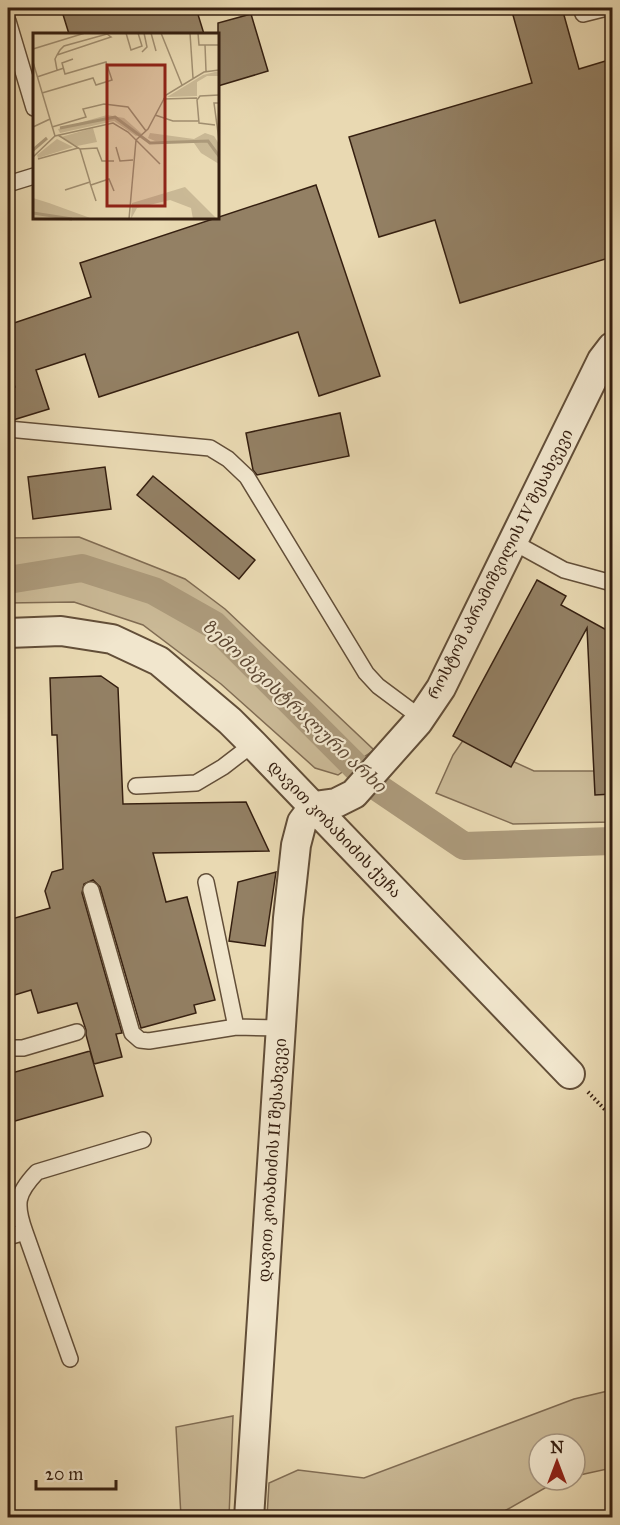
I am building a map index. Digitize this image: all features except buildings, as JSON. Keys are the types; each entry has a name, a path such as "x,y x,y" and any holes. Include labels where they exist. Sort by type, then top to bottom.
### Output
{"street":[{"name":"როსტომ აბრამიშვილის IV შესახვევი","path":"314,806 336,803 354,794 421,718 441,688 513,542 603,372 603,360 612,347"},
{"name":"დავით კობახიძის ქუჩა","path":"8,633 61,632 112,639 159,661 230,721 253,744 570,1074"},
{"name":"დავით კობახიძის II შესახვევი","path":"249,1518 288,918 296,845 302,822 314,806"}],"lane":[{"path":"583,14 607,8"},
{"path":"8,21 33,105"},
{"path":"8,184 33,176"},
{"path":"8,429 210,448 228,459 247,477 366,673 378,686 421,718"},
{"path":"513,542 564,570 612,583"},
{"path":"136,786 196,783 223,767 253,744"},
{"path":"206,882 236,1027"},
{"path":"92,890 132,1032 140,1040 149,1041 236,1027 281,1028"},
{"path":"8,1048 22,1048 77,1032"},
{"path":"70,1359 17,1209 24,1185 37,1172 143,1140"},
{"path":"8,1237 25,1232"}],"path":[{"path":"570,1074 612,1117"}],"shaded area":[{"path":"79,537 185,579 225,609 374,750 338,775 315,768 221,684 143,625 74,602 8,603 8,538"},
{"path":"464,739 534,771 612,771 612,822 513,824 436,793 453,755"},
{"path":"612,1390 612,1468 587,1473 587,1432 527,1432 527,1492 538,1492 494,1517 267,1517 269,1483 298,1470 364,1478 574,1399"},
{"path":"233,1416 229,1517 181,1517 176,1427"}],"waterway":[{"name":"ზემო მაგისტრალური არხი","path":"8,580 82,568 154,591 214,625 374,785 464,846 612,841"}]}
